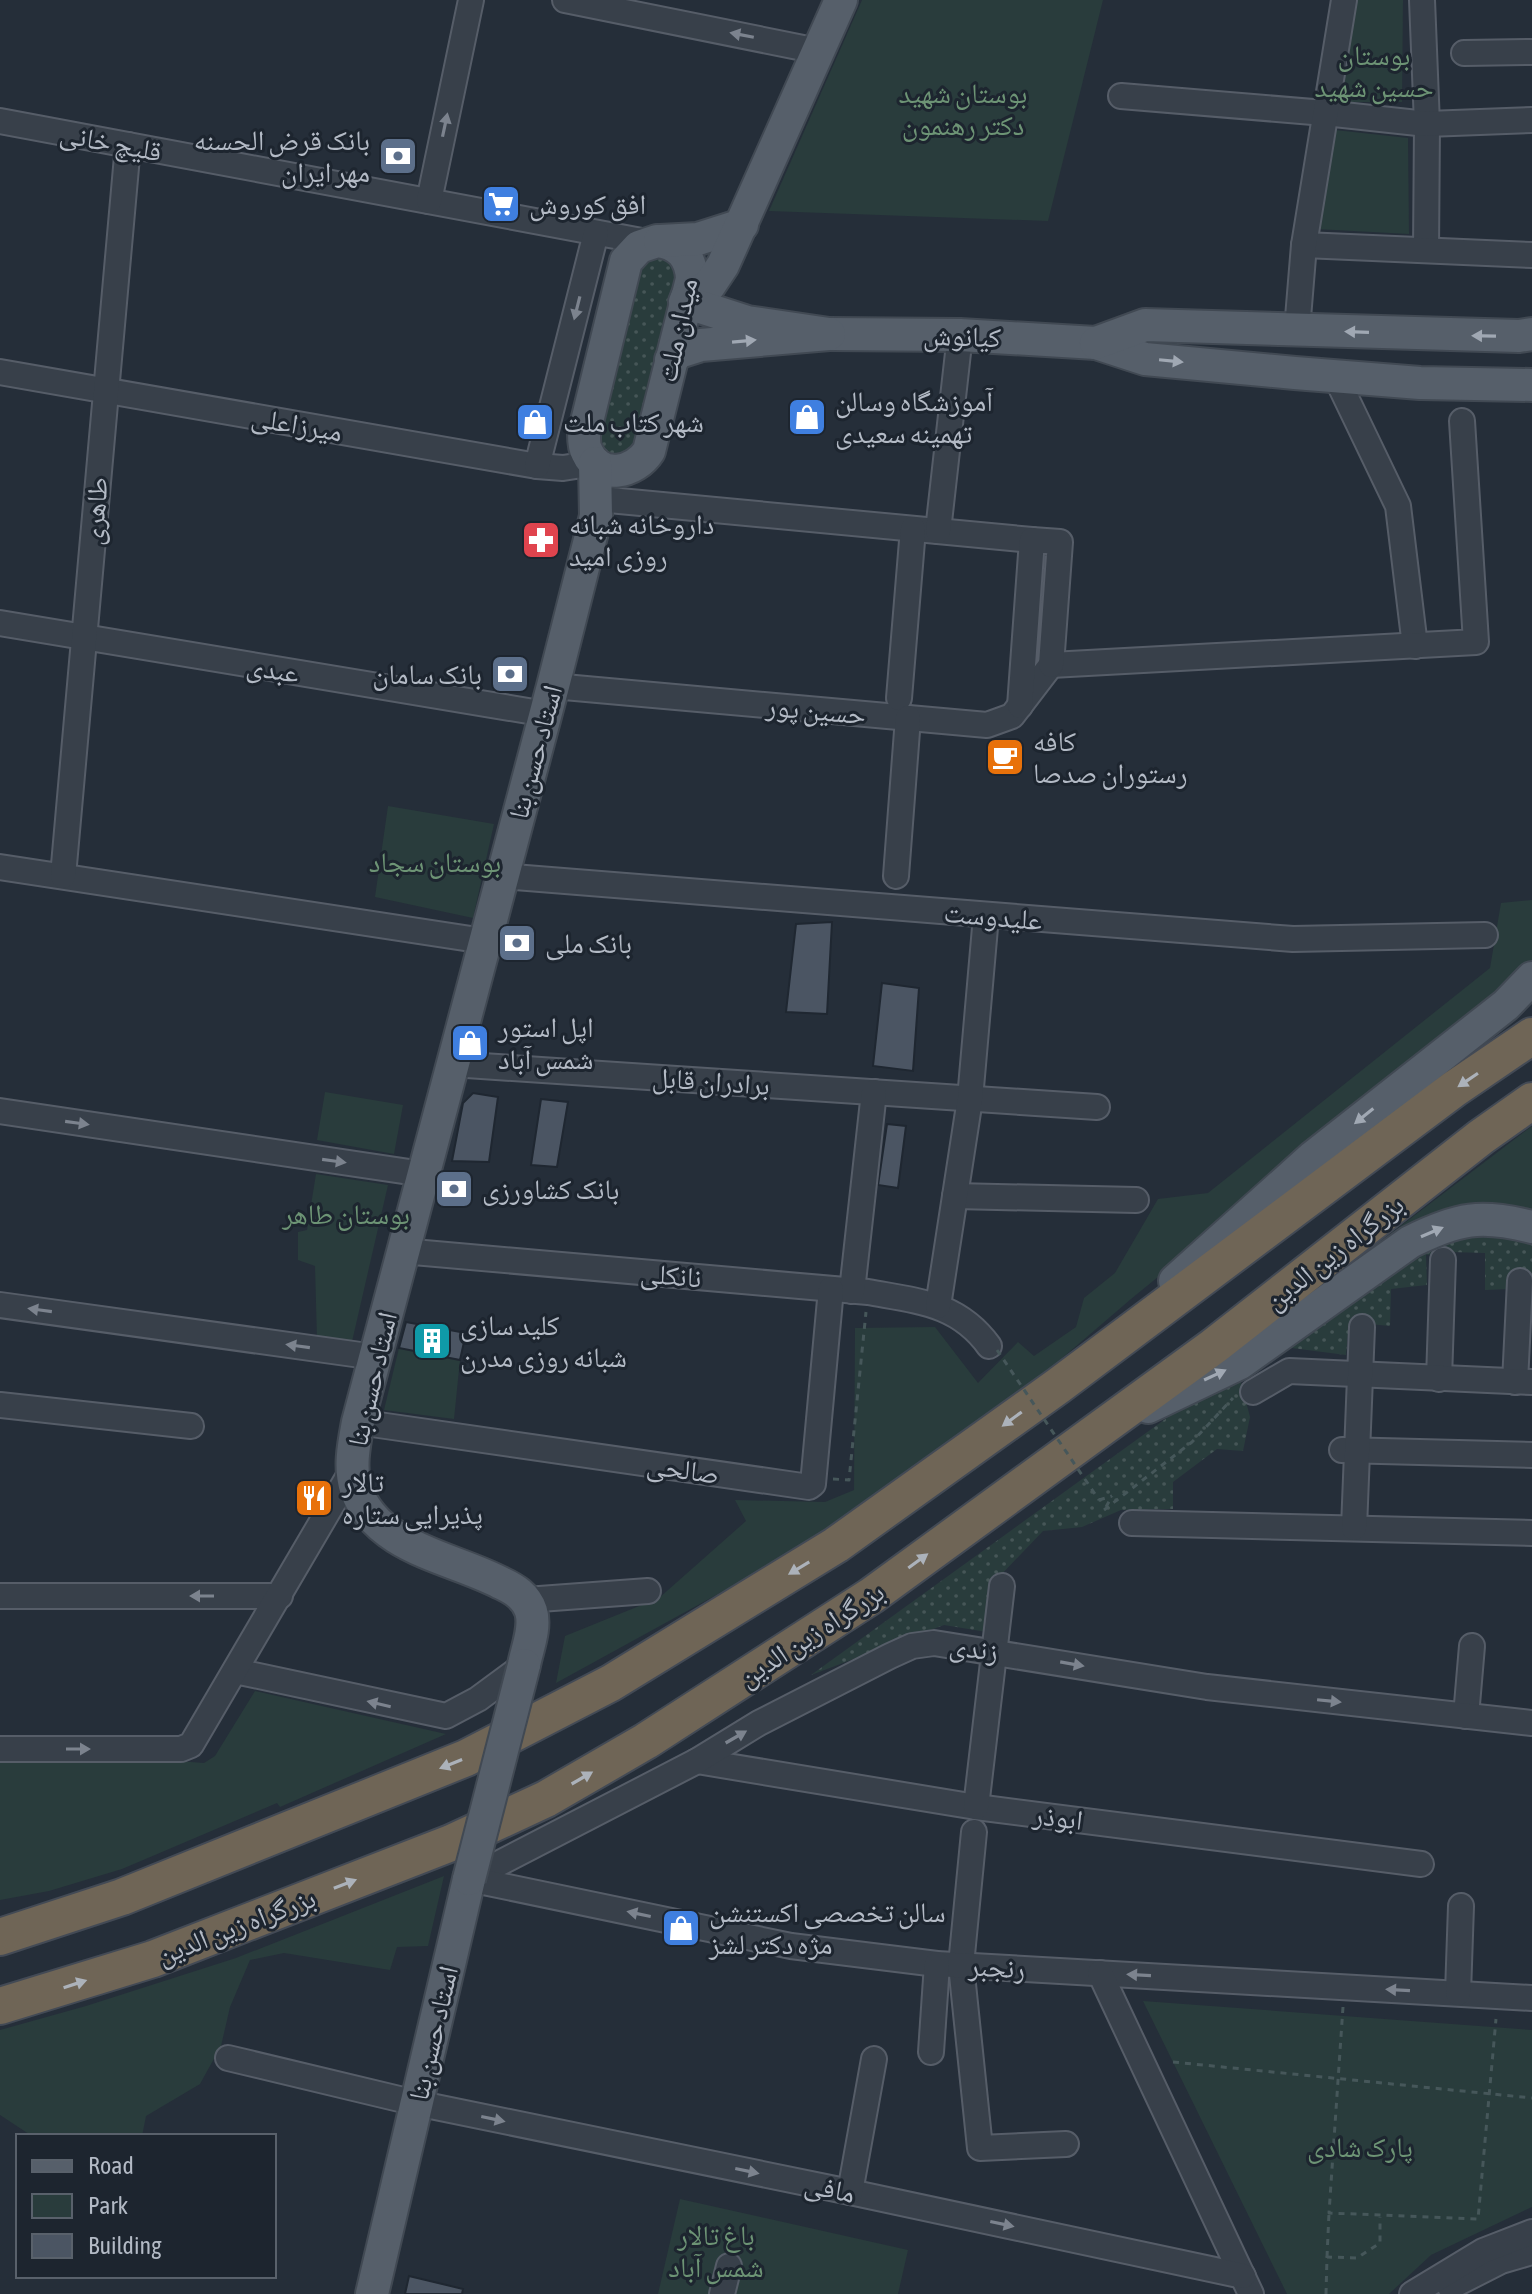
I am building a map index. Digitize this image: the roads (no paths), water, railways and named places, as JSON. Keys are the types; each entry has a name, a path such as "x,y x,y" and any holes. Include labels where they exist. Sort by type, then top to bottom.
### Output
{"highway":[{"name":"بزرگراه زین الدین","path":"0,1937 122,1897 466,1758 611,1683 836,1545 1058,1386 1454,1089 1532,1036"},
{"name":"بزرگراه زین الدین","path":"0,2006 153,1959 451,1843 546,1799 646,1741 871,1596 1214,1346 1481,1137 1532,1101"},
{"path":"0,1915 122,1897"}],"main road":[{"path":"686,299 709,286 723,265 841,0"},
{"path":"652,241 698,239 742,225"},
{"name":"میدان ملت","path":"652,241 676,246 689,260 692,279 650,445 602,508 595,463 586,452 584,434 626,261 631,253 652,241"},
{"name":"کیانوش","path":"686,299 747,322 829,334"},
{"path":"1096,343 1145,325 1435,335 1532,334"},
{"name":"کیانوش","path":"671,360 679,352 701,345 829,334 960,335 1096,343"},
{"path":"1420,383 1408,378 1400,369 1398,362 1401,352 1411,344 1435,335"},
{"path":"1096,343 1145,359 1420,383 1532,385"},
{"path":"1464,383 1532,360"},
{"path":"595,463 618,471 627,470 640,462"},
{"name":"استاد حسن بنا","path":"372,2294 469,1879 533,1625 526,1600 517,1591 486,1575 423,1551 383,1527 361,1500 356,1488 354,1467 358,1422 501,876 602,508"},
{"path":"1058,1386 1313,1157 1506,1005 1532,978"},
{"path":"1094,1432 1240,1363 1410,1242 1436,1229 1474,1218 1532,1227"}],"street":[{"path":"429,201 471,0"},
{"path":"565,0 818,51"},
{"path":"1297,330 1304,245 1344,0"},
{"path":"1422,0 1427,124 1426,250"},
{"path":"1464,53 1532,52"},
{"path":"1121,96 1427,124 1532,120"},
{"name":"قلیچ خانی","path":"0,121 652,241"},
{"name":"طاهری","path":"63,876 128,145"},
{"path":"537,466 596,233"},
{"path":"1304,245 1532,255"},
{"path":"938,531 960,335"},
{"name":"میرزاعلی","path":"0,372 537,466 563,468 595,463"},
{"path":"1335,375 1398,506 1415,646"},
{"path":"1051,665 1476,642 1462,421"},
{"path":"602,508 1060,542 1051,665 1020,709"},
{"path":"896,876 913,529"},
{"path":"1020,709 1032,540"},
{"name":"عبدی","path":"0,623 83,638 550,700"},
{"name":"حسین پور","path":"550,700 904,708 987,725 1000,722 1020,709"},
{"path":"0,867 484,941"},
{"name":"علیدوست","path":"501,876 1293,939 1485,935"},
{"path":"938,1306 970,1099 986,916"},
{"name":"برادران قابل","path":"452,1064 1097,1107"},
{"path":"850,1290 874,1092"},
{"path":"0,1111 423,1174"},
{"path":"955,1196 1136,1200"},
{"name":"نانکلی","path":"402,1251 850,1290 938,1306 977,1329 993,1348"},
{"path":"1439,1379 1443,1260"},
{"path":"1253,1392 1289,1371 1524,1382 1520,1281"},
{"name":"صالحی","path":"358,1422 812,1487 850,1290"},
{"path":"0,1305 375,1357"},
{"path":"1354,1528 1349,1450 1360,1375 1362,1327"},
{"path":"0,1405 191,1426"},
{"path":"1349,1450 1532,1455"},
{"path":"0,1749 181,1749 191,1745 354,1467"},
{"path":"1132,1523 1532,1533"},
{"path":"976,1807 1002,1586"},
{"path":"526,1600 648,1591"},
{"path":"0,1596 280,1596"},
{"name":"زندی","path":"469,1879 697,1761 759,1723 912,1646 934,1643 1207,1687 1532,1723"},
{"path":"1466,1716 1472,1646"},
{"path":"235,1671 446,1716 478,1699 524,1665"},
{"name":"ابوذر","path":"697,1761 976,1807 1421,1864"},
{"path":"931,2052 974,1832"},
{"name":"رنجبر","path":"469,1879 791,1946 949,1965 1532,1998"},
{"path":"1458,1993 1461,1906"},
{"path":"949,1965 980,2148 1066,2144"},
{"path":"1100,1973 1247,2285"},
{"name":"مافی","path":"228,2058 416,2103 850,2192 1247,2285"},
{"path":"850,2192 874,2059"},
{"path":"1412,2294 1483,2251 1532,2232"},
{"path":"1437,2294 1501,2261 1532,2252"},
{"path":"722,2294 729,2266"}],"place":[{"name":"بانک قرض الحسنه مهر ایران","path":"398,156"},
{"name":"افق کوروش","path":"501,204"},
{"name":"آموزشگاه وسالن تهمینه سعیدی","path":"807,417"},
{"name":"شهر کتاب ملت","path":"535,422"},
{"name":"داروخانه شبانه روزی امید","path":"541,540"},
{"name":"بانک سامان","path":"510,674"},
{"name":"کافه رستوران صدصا","path":"1005,757"},
{"name":"بانک ملی","path":"517,943"},
{"name":"اپل استور شمس آباد","path":"470,1043"},
{"name":"بانک کشاورزی","path":"454,1189"},
{"name":"کلید سازی شبانه روزی مدرن","path":"432,1341"},
{"name":"تالار پذیرایی ستاره","path":"314,1498"},
{"name":"سالن تخصصی اکستنشن مژه دکتر لشز","path":"681,1928"}],"park label":[{"name":"بوستان حسین شهید","path":"1374,71"},
{"name":"بوستان شهید دکتر رهنمون","path":"963,109"},
{"name":"بوستان سجاد","path":"435,862"},
{"name":"بوستان طاهر","path":"346,1214"},
{"name":"پارک شادی","path":"1360,2147"},
{"name":"باغ تالار شمس آباد","path":"716,2251"}]}
